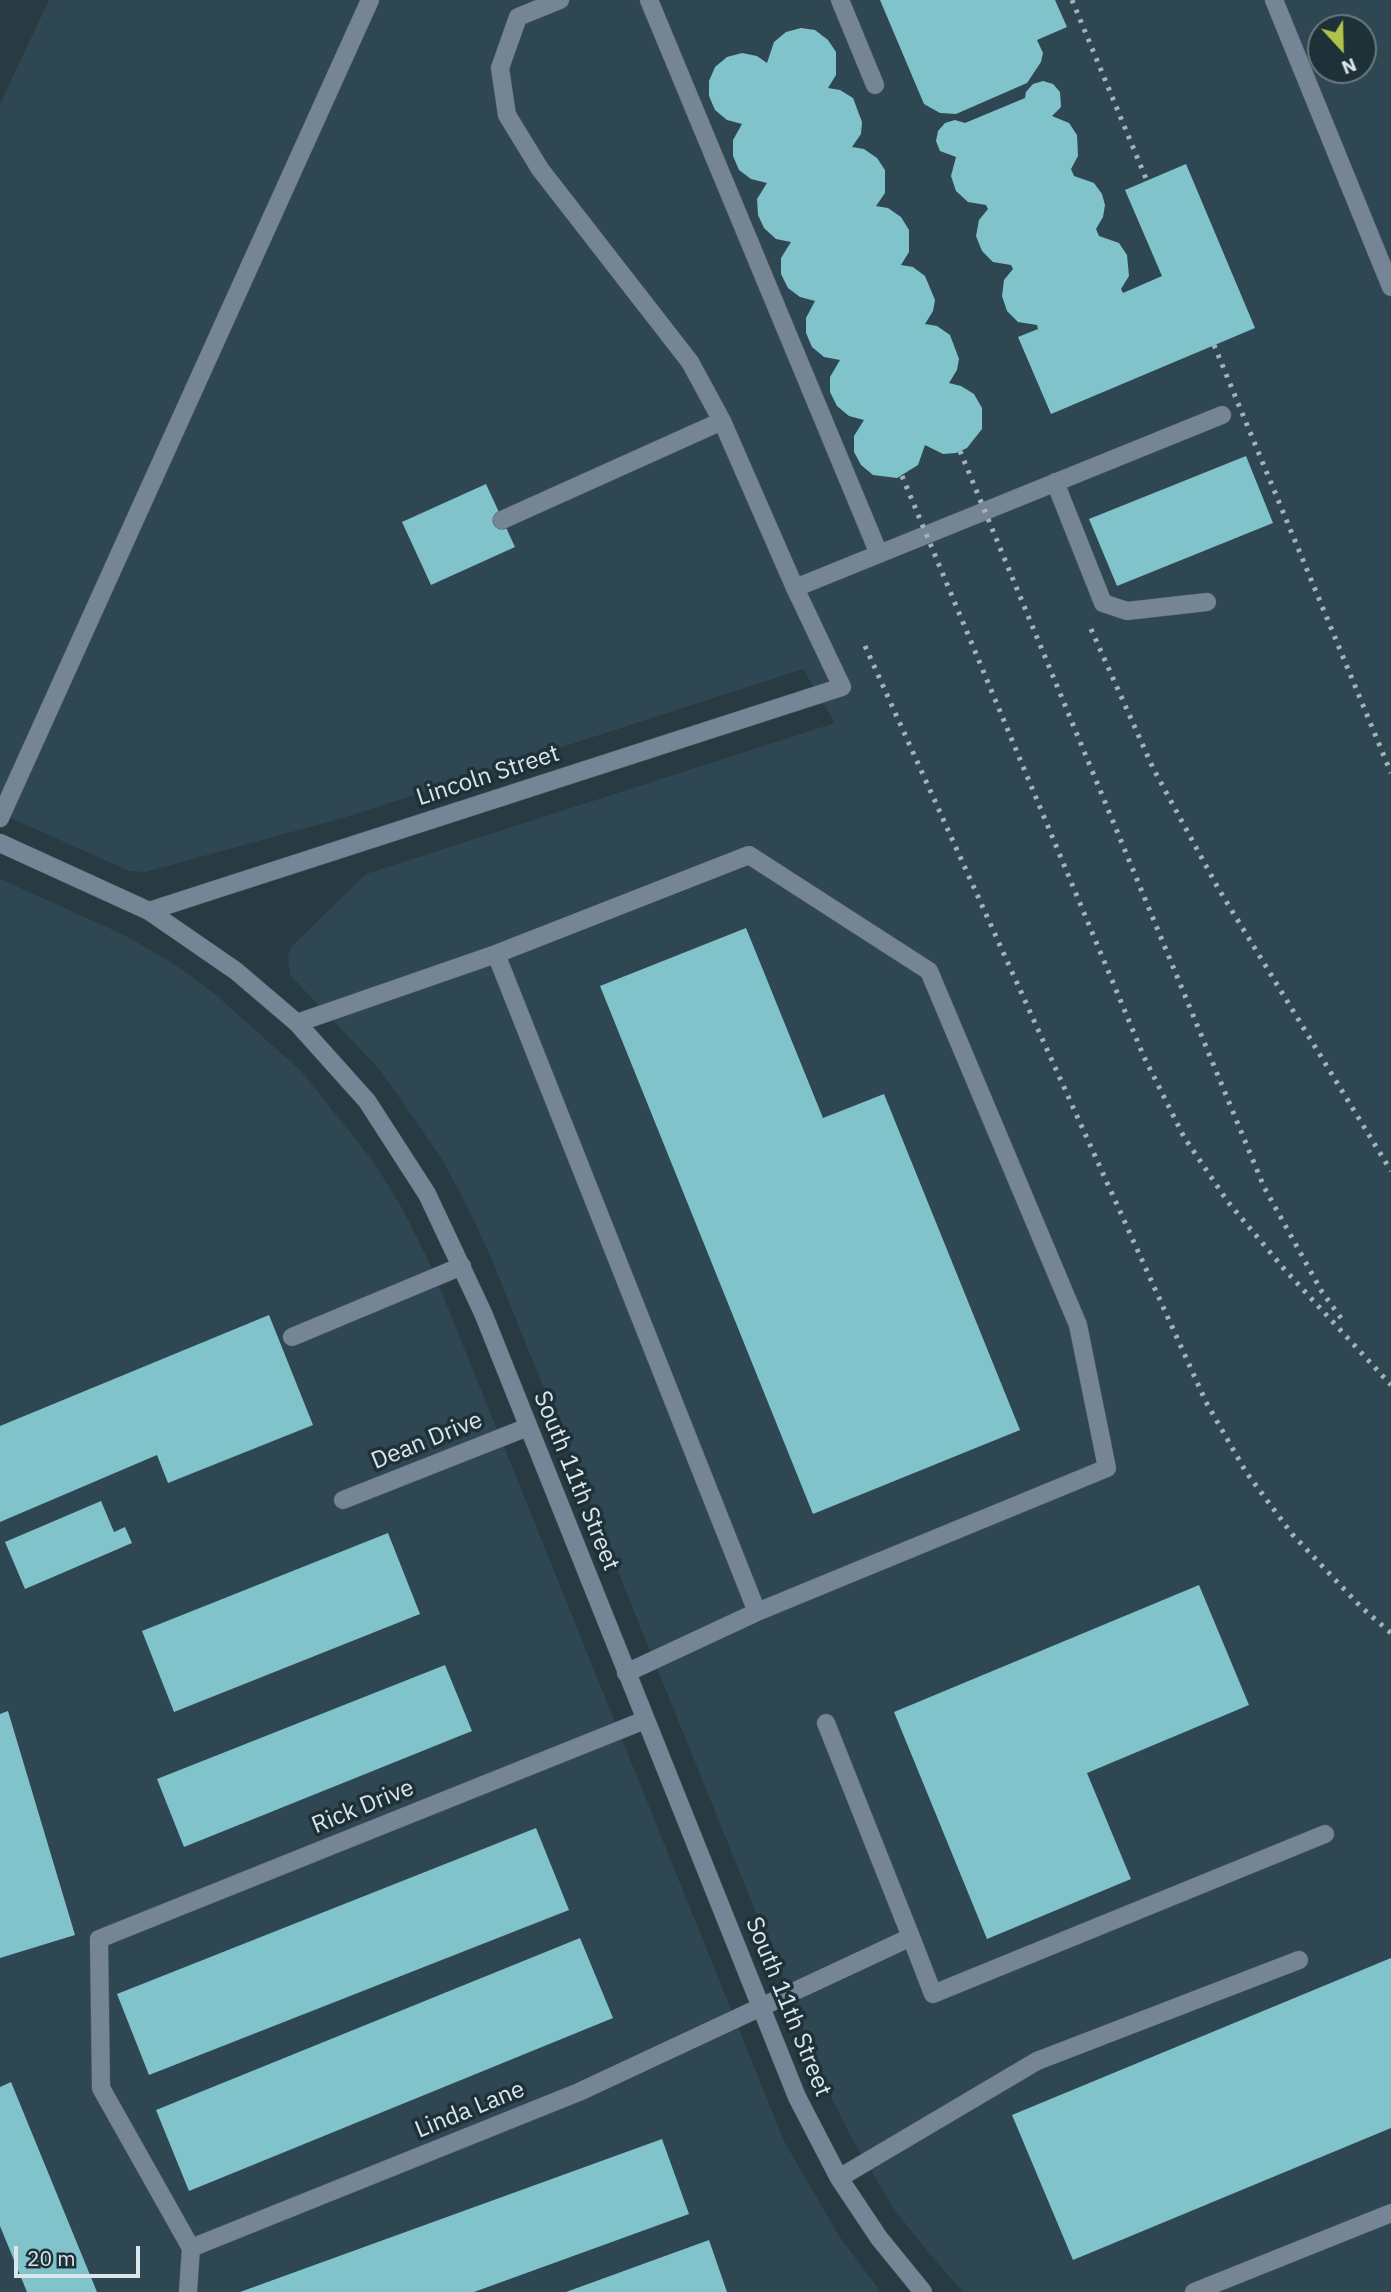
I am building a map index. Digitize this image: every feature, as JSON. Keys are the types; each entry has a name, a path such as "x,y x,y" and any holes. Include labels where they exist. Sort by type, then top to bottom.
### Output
{"street":[{"path":"0,818 370,0"},
{"path":"560,0 518,17 500,68 507,115 540,169 690,362 722,421 795,588 1222,415"},
{"path":"649,0 879,554"},
{"path":"840,0 875,85"},
{"path":"1274,0 1391,287"},
{"path":"502,520 722,421"},
{"path":"1055,482 1103,603 1127,611 1207,602"},
{"name":"Lincoln Street","path":"149,911 842,687 795,588"},
{"name":"South 11th Street","path":"0,843 149,911 236,971 297,1023 367,1101 427,1194 462,1266 528,1427 797,2097 839,2178 879,2238 923,2292"},
{"path":"297,1023 496,954 749,855 929,971 1078,1325 1107,1468 757,1612 626,1673"},
{"path":"496,954 757,1612"},
{"path":"292,1337 462,1266"},
{"name":"Dean Drive","path":"343,1500 528,1427"},
{"name":"Rick Drive","path":"191,2248 101,2088 99,1939 645,1720"},
{"path":"826,1723 933,1994 1325,1834"},
{"name":"Linda Lane","path":"191,2248 579,2092 911,1937"},
{"path":"839,2178 1037,2061 1299,1960"},
{"path":"1194,2292 1391,2213"},
{"path":"188,2292 191,2248"}],"shaded area":[{"path":"49,0 1391,0 1391,2292 963,2292 923,2246 892,2206 850,2135 827,2088 490,1255 467,1206 442,1159 380,1070 290,975 288,955 292,946 366,874 835,723 803,669 346,817 145,872 129,871 0,813 0,104"},
{"path":"0,879 122,934 171,962 216,995 301,1071 373,1161 403,1210 431,1266 784,2141 839,2236 881,2292 0,2292"}],"building":[{"path":"880,0 1055,0 1067,27 1037,40 1043,53 1041,62 1027,83 956,114 940,113 924,104"},
{"path":"801,28 815,30 828,40 836,52 836,75 828,88 840,90 853,98 862,122 861,134 852,147 864,149 877,158 885,170 885,193 876,206 888,208 901,217 909,230 909,252 901,265 913,267 925,276 935,300 933,311 925,324 937,326 950,335 959,359 957,370 949,383 974,394 982,408 982,429 967,448 956,453 943,454 925,445 918,465 897,478 873,475 861,465 854,452 854,436 864,420 849,416 837,406 830,392 830,377 840,360 824,357 812,347 806,333 806,318 815,301 800,297 788,288 781,274 781,258 791,242 776,239 764,228 758,215 757,199 767,183 751,179 739,170 733,156 733,140 742,124 727,120 715,110 709,96 709,81 715,67 727,57 742,53 757,56 767,63 774,42 786,32"},
{"path":"1043,81 1053,84 1060,92 1061,107 1052,116 1069,123 1077,135 1078,156 1071,169 1074,176 1094,183 1102,194 1105,205 1103,217 1096,229 1099,236 1119,243 1127,255 1129,276 1121,289 1123,293 1162,276 1125,190 1186,164 1255,328 1051,414 1018,337 1038,329 1037,325 1018,322 1007,311 1002,296 1004,280 1013,269 1011,265 993,262 982,251 976,236 979,220 988,209 986,205 968,202 956,191 951,176 956,157 940,151 936,141 938,131 945,123 955,120 965,123 1025,98 1026,92 1033,84"},
{"path":"1246,456 1273,523 1117,586 1089,519"},
{"path":"486,484 515,547 431,585 402,522"},
{"path":"746,928 823,1118 884,1094 1020,1430 813,1514 600,986"},
{"path":"269,1315 313,1425 168,1483 157,1455 0,1522 0,1426"},
{"path":"101,1501 114,1532 125,1527 132,1543 25,1589 5,1542"},
{"path":"388,1533 420,1614 174,1712 142,1631"},
{"path":"1199,1585 1249,1705 1087,1773 1131,1879 987,1939 894,1712"},
{"path":"445,1665 472,1731 184,1847 157,1779"},
{"path":"8,1711 75,1935 0,1958 0,1714"},
{"path":"536,1828 569,1910 149,2075 117,1994"},
{"path":"580,1938 613,2018 189,2191 156,2110"},
{"path":"1391,1958 1391,2128 1073,2260 1012,2115"},
{"path":"11,2082 97,2292 27,2292 0,2226 0,2087"},
{"path":"662,2139 689,2214 474,2292 240,2292"},
{"path":"709,2240 727,2292 566,2292"}],"railway":[{"path":"1072,0 1147,181"},
{"path":"1214,345 1391,773"},
{"path":"960,451 1264,1187 1322,1292 1344,1322"},
{"path":"902,476 1144,1057 1184,1137 1228,1202 1285,1270 1391,1385"},
{"path":"1091,629 1153,768 1218,888 1391,1171"},
{"path":"865,646 1206,1402 1246,1472 1292,1534 1361,1607 1391,1633"}]}
